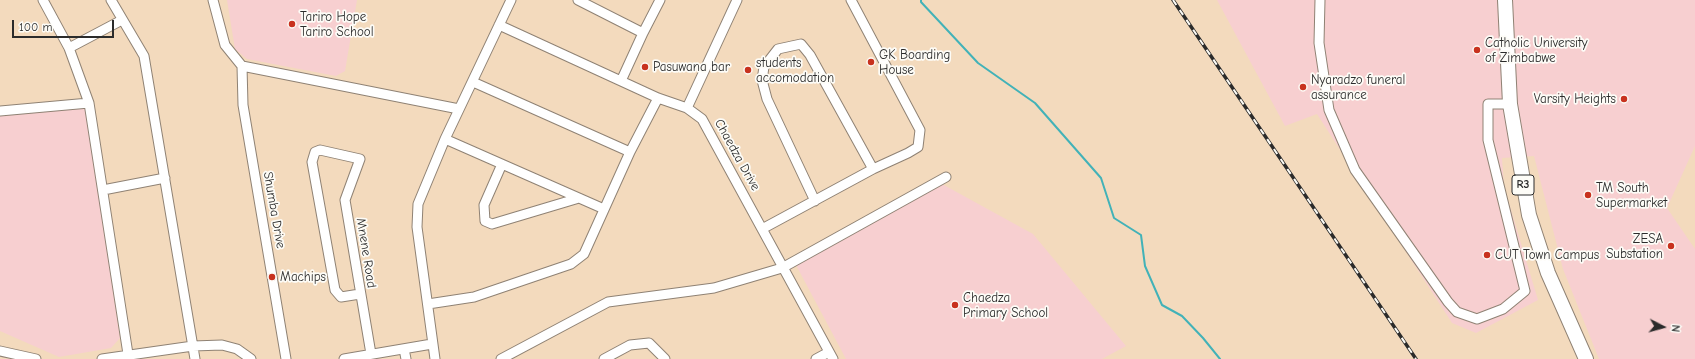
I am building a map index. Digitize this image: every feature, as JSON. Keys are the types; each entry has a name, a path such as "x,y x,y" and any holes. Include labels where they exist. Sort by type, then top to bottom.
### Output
{"highway":[{"name":"R3","path":"1505,0 1510,104 1529,215 1548,273 1586,359"}],"street":[{"path":"43,0 68,48 89,103 128,354"},
{"path":"112,0 122,20 144,56 195,359"},
{"path":"213,0 226,45 242,66 459,109"},
{"path":"435,359 417,227 418,204 445,139 511,0"},
{"path":"578,0 643,33"},
{"path":"621,81 660,0"},
{"path":"687,108 738,0"},
{"path":"762,229 873,169 918,147 920,130 851,0"},
{"path":"1320,0 1319,43 1329,110 1355,170 1448,302 1457,312 1477,319 1503,309 1525,291 1488,140 1488,104 1510,104"},
{"path":"68,48 122,20"},
{"name":"Chaedza Drive","path":"499,25 658,98 687,108 702,119 782,268 831,355"},
{"path":"815,201 765,93 762,80 764,67 778,49 801,44 810,55 873,169"},
{"name":"Shumba Drive","path":"242,66 243,105 286,359"},
{"path":"473,82 630,152"},
{"path":"428,304 474,297 571,264 584,254 630,152 658,98"},
{"path":"0,111 89,103"},
{"path":"445,139 604,209"},
{"name":"Mnene Road","path":"360,294 340,297 335,290 312,162 315,152 320,150 360,159 345,200 370,354"},
{"path":"502,164 484,205 485,221 492,224 579,198"},
{"path":"501,359 608,302 714,288 782,268 946,177"},
{"path":"103,190 164,178"},
{"path":"604,359 630,345 649,343 665,359"},
{"path":"344,359 432,344"},
{"path":"102,359 128,354 193,346 222,345 237,349 251,359"},
{"path":"404,349 406,359"},
{"path":"4,354 36,359"},
{"path":"816,359 831,355"}],"shaded area":[{"name":"Tariro Hope Tariro School","path":"227,0 357,0 345,71 336,76 247,59 235,49"},
{"path":"1217,0 1695,0 1695,146 1667,208 1695,249 1695,359 1599,359 1563,269 1534,156 1502,158 1504,187 1538,300 1476,333 1452,323 1317,114 1285,126"},
{"path":"86,105 120,338 111,348 59,357 0,331 0,116"},
{"name":"Chaedza Primary School","path":"942,184 1033,234 1126,346 1102,359 846,359 796,265"}],"waterway":[{"path":"921,0 921,2 978,63 1035,103 1101,178 1114,218 1141,235 1145,266 1162,305 1182,316 1220,359"}],"railway":[{"path":"1173,0 1416,359"}],"place":[{"name":"Tariro Hope Tariro School","path":"292,24"},
{"name":"Catholic University of Zimbabwe","path":"1477,50"},
{"name":"GK Boarding House","path":"871,62"},
{"name":"Pasuwana bar","path":"645,67"},
{"name":"students accomodation","path":"748,70"},
{"name":"Nyaradzo funeral assurance","path":"1303,87"},
{"name":"Varsity Heights","path":"1624,99"},
{"name":"TM South Supermarket","path":"1588,195"},
{"name":"ZESA Substation","path":"1671,246"},
{"name":"CUT Town Campus","path":"1487,255"},
{"name":"Machips","path":"272,277"},
{"name":"Chaedza Primary School","path":"955,305"}]}
